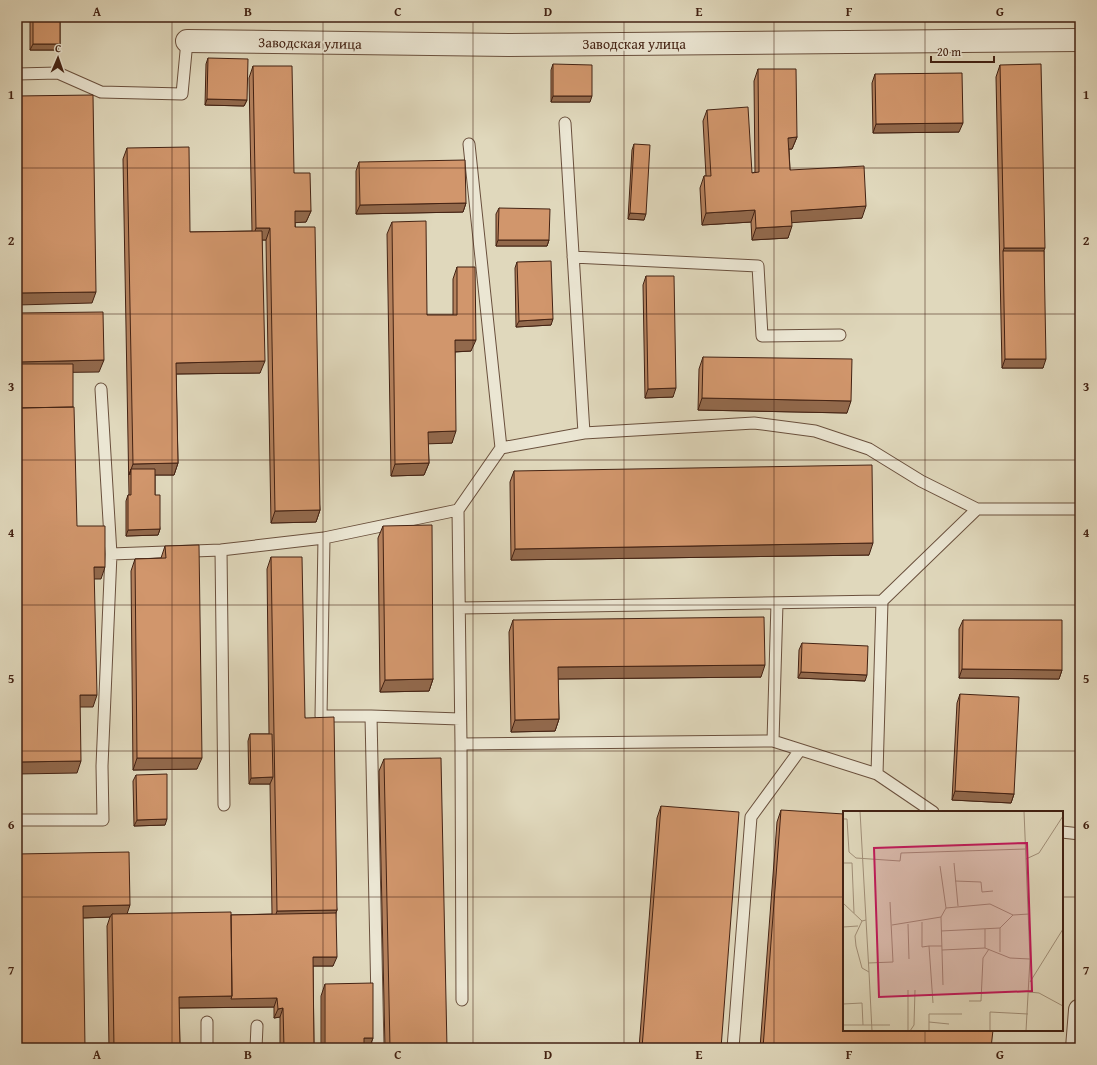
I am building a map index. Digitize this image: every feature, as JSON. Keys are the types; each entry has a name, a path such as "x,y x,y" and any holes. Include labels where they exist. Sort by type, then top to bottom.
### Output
{"street":[{"name":"Заводская улица","path":"187,41 517,45 1080,40"},
{"path":"1077,1048 1080,1010"}],"lane":[{"path":"17,74 58,73 101,92 182,94 187,41"},
{"path":"565,123 584,433"},
{"path":"462,1000 458,510 501,448 469,144"},
{"path":"573,257 758,266 762,336 840,335"},
{"path":"17,820 103,820 102,766 111,554 101,389"},
{"path":"501,448 584,433 754,423 815,430 869,449 921,481 977,509 1080,509"},
{"path":"460,608 882,601 977,509"},
{"path":"111,554 221,550 324,538 458,510"},
{"path":"324,538 321,716 460,719"},
{"path":"221,550 224,805"},
{"path":"877,774 882,601"},
{"path":"773,741 777,603"},
{"path":"371,716 378,1048"},
{"path":"461,744 773,741 877,774 932,811"},
{"path":"732,1048 751,817 800,750"},
{"path":"1063,832 1080,834"},
{"path":"207,1022 207,1048"},
{"path":"256,1048 257,1026"}],"building":[{"path":"33,17 60,17 60,44 33,44"},
{"path":"208,58 248,59 247,100 207,99"},
{"path":"553,64 592,65 592,96 553,96"},
{"path":"1041,64 1045,248 1004,248 1000,65"},
{"path":"253,66 292,66 294,173 310,173 311,211 295,211 295,227 315,227 320,510 275,511 270,228 256,228"},
{"path":"758,69 796,69 797,137 788,138 790,170 864,166 866,206 791,211 792,226 756,228 755,210 706,213 704,176 711,176 707,110 748,107 752,173 759,172"},
{"path":"962,73 963,123 876,124 875,74"},
{"path":"93,95 96,292 17,293 17,96"},
{"path":"634,144 650,145 646,214 630,213"},
{"path":"189,147 190,232 262,231 265,361 176,363 178,463 133,464 127,148"},
{"path":"465,160 466,203 360,205 359,162"},
{"path":"499,208 550,209 549,240 498,240"},
{"path":"426,221 427,315 457,315 457,267 475,267 476,340 455,340 456,431 428,432 429,463 395,464 392,222"},
{"path":"1003,251 1044,251 1046,359 1005,359"},
{"path":"551,261 553,319 519,321 517,262"},
{"path":"646,276 674,276 676,388 648,389"},
{"path":"103,312 104,360 17,362 17,313"},
{"path":"703,357 852,359 851,401 702,398"},
{"path":"17,364 73,364 73,407 17,408"},
{"path":"74,407 77,526 105,526 105,567 94,567 97,695 80,695 81,761 17,762 17,408"},
{"path":"872,465 873,543 515,549 514,471"},
{"path":"131,469 155,469 155,495 160,495 160,529 128,530 128,495 131,495"},
{"path":"432,525 433,679 385,680 383,526"},
{"path":"199,545 202,758 137,758 135,559 166,558 165,546"},
{"path":"271,557 302,557 305,718 334,717 337,910 277,911"},
{"path":"764,617 765,665 558,667 559,719 515,720 513,620"},
{"path":"963,620 1062,620 1062,670 962,669"},
{"path":"802,643 868,646 867,675 801,672"},
{"path":"960,694 1019,697 1014,794 955,791"},
{"path":"250,734 272,734 273,777 251,778"},
{"path":"441,758 447,1048 390,1048 384,759"},
{"path":"167,774 167,819 137,820 136,775"},
{"path":"661,806 739,812 721,1048 642,1048"},
{"path":"781,810 843,814 843,1031 993,1031 991,1048 763,1048"},
{"path":"129,852 130,905 83,906 85,1048 17,1048 17,854"},
{"path":"231,912 232,996 179,997 180,1048 114,1048 112,914"},
{"path":"336,913 337,957 313,957 314,1048 284,1048 283,1008 278,1009 277,998 231,999 231,915"},
{"path":"373,983 373,1038 364,1038 364,1048 325,1048 325,984"}]}
